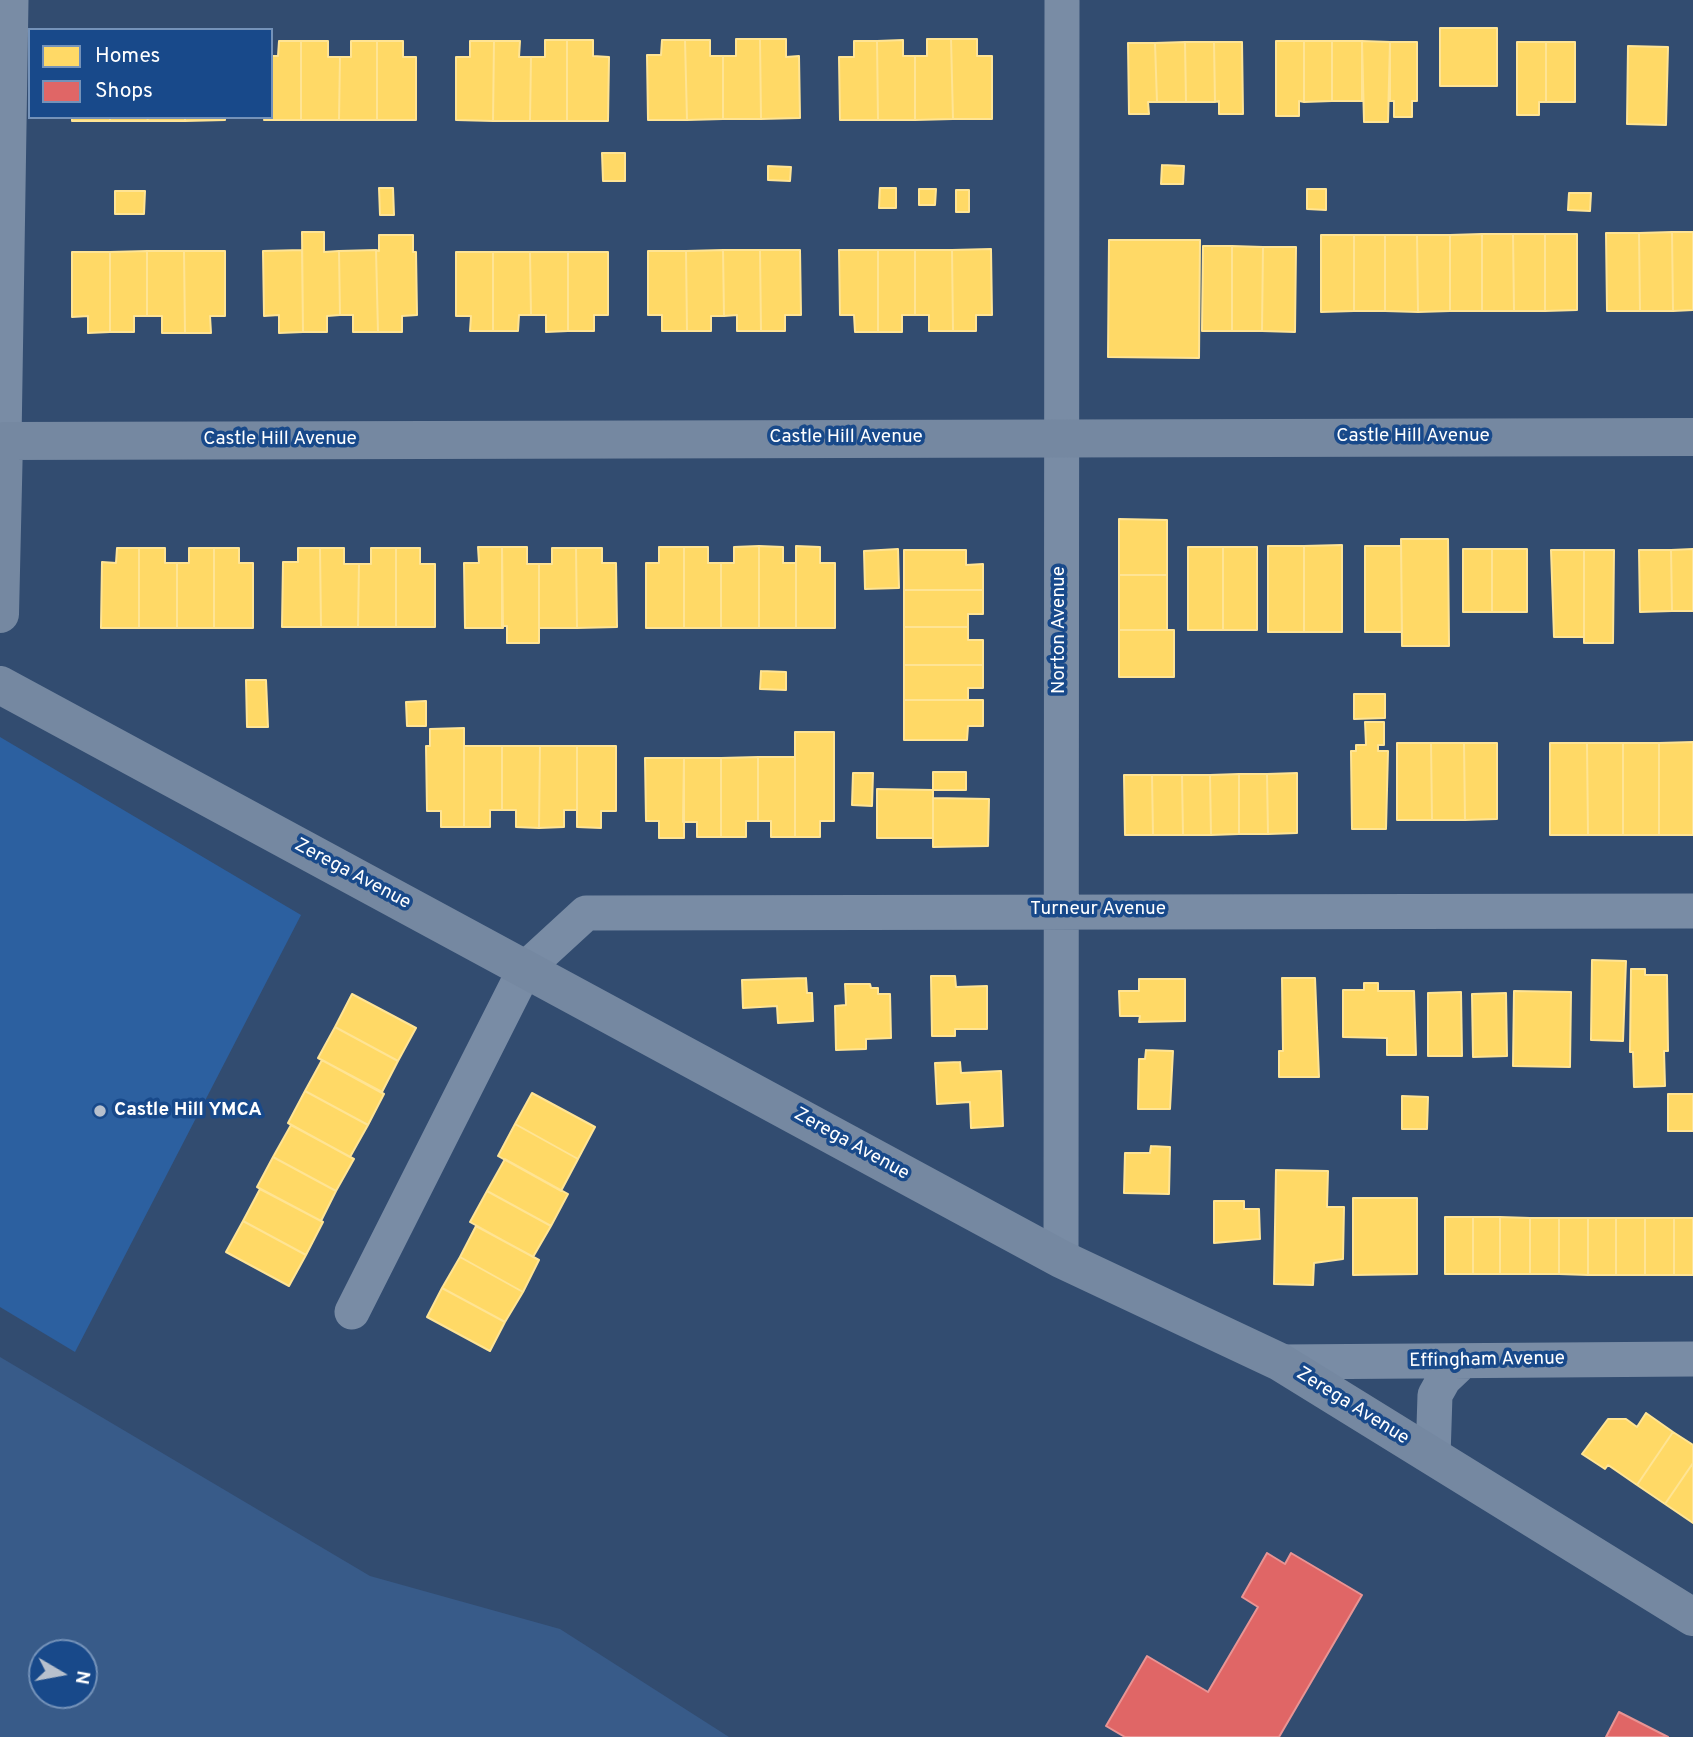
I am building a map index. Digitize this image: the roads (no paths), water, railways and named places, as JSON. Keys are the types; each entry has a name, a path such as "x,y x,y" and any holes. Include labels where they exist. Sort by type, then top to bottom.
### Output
{"street":[{"path":"0,614 11,0"},
{"name":"Norton Avenue","path":"1061,1259 1062,0"},
{"name":"Castle Hill Avenue","path":"2,441 1693,436"},
{"name":"Zerega Avenue","path":"0,685 1061,1259 1280,1362 1693,1617"},
{"name":"Turneur Avenue","path":"525,969 586,913 1060,910 1693,911"},
{"path":"352,1312 525,969"},
{"name":"Effingham Avenue","path":"1280,1362 1693,1359"},
{"path":"1433,1457 1435,1395 1444,1379 1463,1361"}],"place":[{"name":"Castle Hill YMCA","path":"100,1111"}]}
